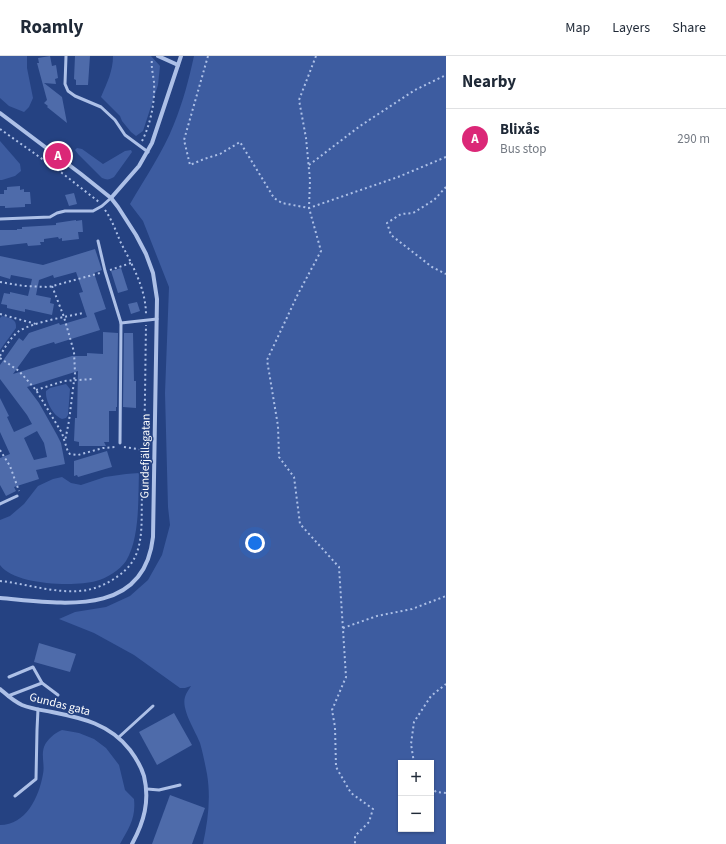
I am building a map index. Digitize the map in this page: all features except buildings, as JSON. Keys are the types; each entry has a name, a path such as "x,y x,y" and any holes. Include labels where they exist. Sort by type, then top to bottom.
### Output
{"street":[{"path":"158,56 178,65"},
{"path":"111,198 139,166 148,152 181,56"},
{"name":"Gundefjällsgatan","path":"0,112 111,198 136,235 146,254 156,285 157,299 154,536 150,557 144,569 128,588 104,599 86,603 0,598"},
{"name":"Gundas gata","path":"0,689 8,696 22,704 89,720 106,728 119,737 135,756 142,769 147,789 143,821 132,844"}],"lane":[{"path":"66,56 66,84 68,91 75,96 102,107 112,116 125,135 148,152"},
{"path":"0,219 50,217 57,213 73,211 88,212 97,210 111,198"},
{"path":"98,241 105,271 121,323 120,443"},
{"path":"121,323 157,319"},
{"path":"0,504 17,496"},
{"path":"10,677 33,667 42,683 58,694"},
{"path":"8,696 42,683"},
{"path":"119,737 152,706"},
{"path":"15,796 36,779 38,709"},
{"path":"147,789 159,790 180,785"}],"path":[{"path":"140,145 146,132 152,110 154,83 152,63 153,56"},
{"path":"208,56 184,140 190,165 220,154 240,142 274,198 282,203 309,208 398,177 446,157"},
{"path":"316,56 299,100 309,165 309,208 321,251 298,294 267,360 278,426 279,457 294,477 300,524 338,568 346,677 332,710 335,727 336,767 351,793 374,809 369,822 355,836 355,844"},
{"path":"309,165 360,126 415,90 446,75"},
{"path":"0,129 90,194 107,212 131,263 145,300 146,321 144,450 140,544 134,559 127,569 119,576 88,590 67,591 45,589 0,581"},
{"path":"446,188 434,200 413,213 401,214 387,223 391,235 432,267 446,274"},
{"path":"0,282 39,288 52,286 131,263"},
{"path":"52,286 64,317 74,352 75,373 65,441"},
{"path":"83,313 37,324 19,331 13,336 0,357 19,371 36,390 62,433 68,452 72,455 78,455 103,448 120,447 144,450"},
{"path":"0,314 37,324"},
{"path":"36,390 58,382 92,379"},
{"path":"0,450 10,466 19,488 17,496"},
{"path":"343,628 377,616 412,609 446,596"},
{"path":"414,760 411,744 414,722 431,696 446,684"},
{"path":"434,790 436,792 446,793"}],"shaded area":[{"path":"0,56 27,56 27,68 33,98 29,107 24,112 9,106 0,98"},
{"path":"113,56 151,56 160,66 158,85 143,131 136,136 122,121 120,116 101,97 111,72"},
{"path":"194,56 446,56 446,844 203,844 209,792 205,762 200,743 185,708 185,697 191,686 180,688 134,655 94,633 59,619 75,612 106,607 130,596 148,580 162,555 170,525 168,507 165,393 169,287 143,221 130,204 170,134 188,82"},
{"path":"0,141 20,164 21,171 15,176 2,180 0,180"},
{"path":"77,148 82,149 103,164 125,151 131,150 132,152 114,177 107,179 102,178 78,154 75,150"},
{"path":"2,316 10,318 14,321 16,328 0,350 0,318"},
{"path":"66,384 70,389 68,415 66,418 62,419 56,415 50,407 46,391 50,388"},
{"path":"139,473 138,506 134,541 131,552 126,561 113,573 96,581 86,583 45,583 18,577 7,572 0,565 0,520 10,516 24,504 38,486 53,479 62,477 71,483 81,485 105,477"},
{"path":"62,730 79,733 94,739 106,748 119,765 125,790 134,799 133,817 126,833 120,844 0,844 0,825 9,824 17,820 30,808 41,783 44,767 44,747 47,741"}],"place":[{"name":"Blixås","path":"58,156"}]}
